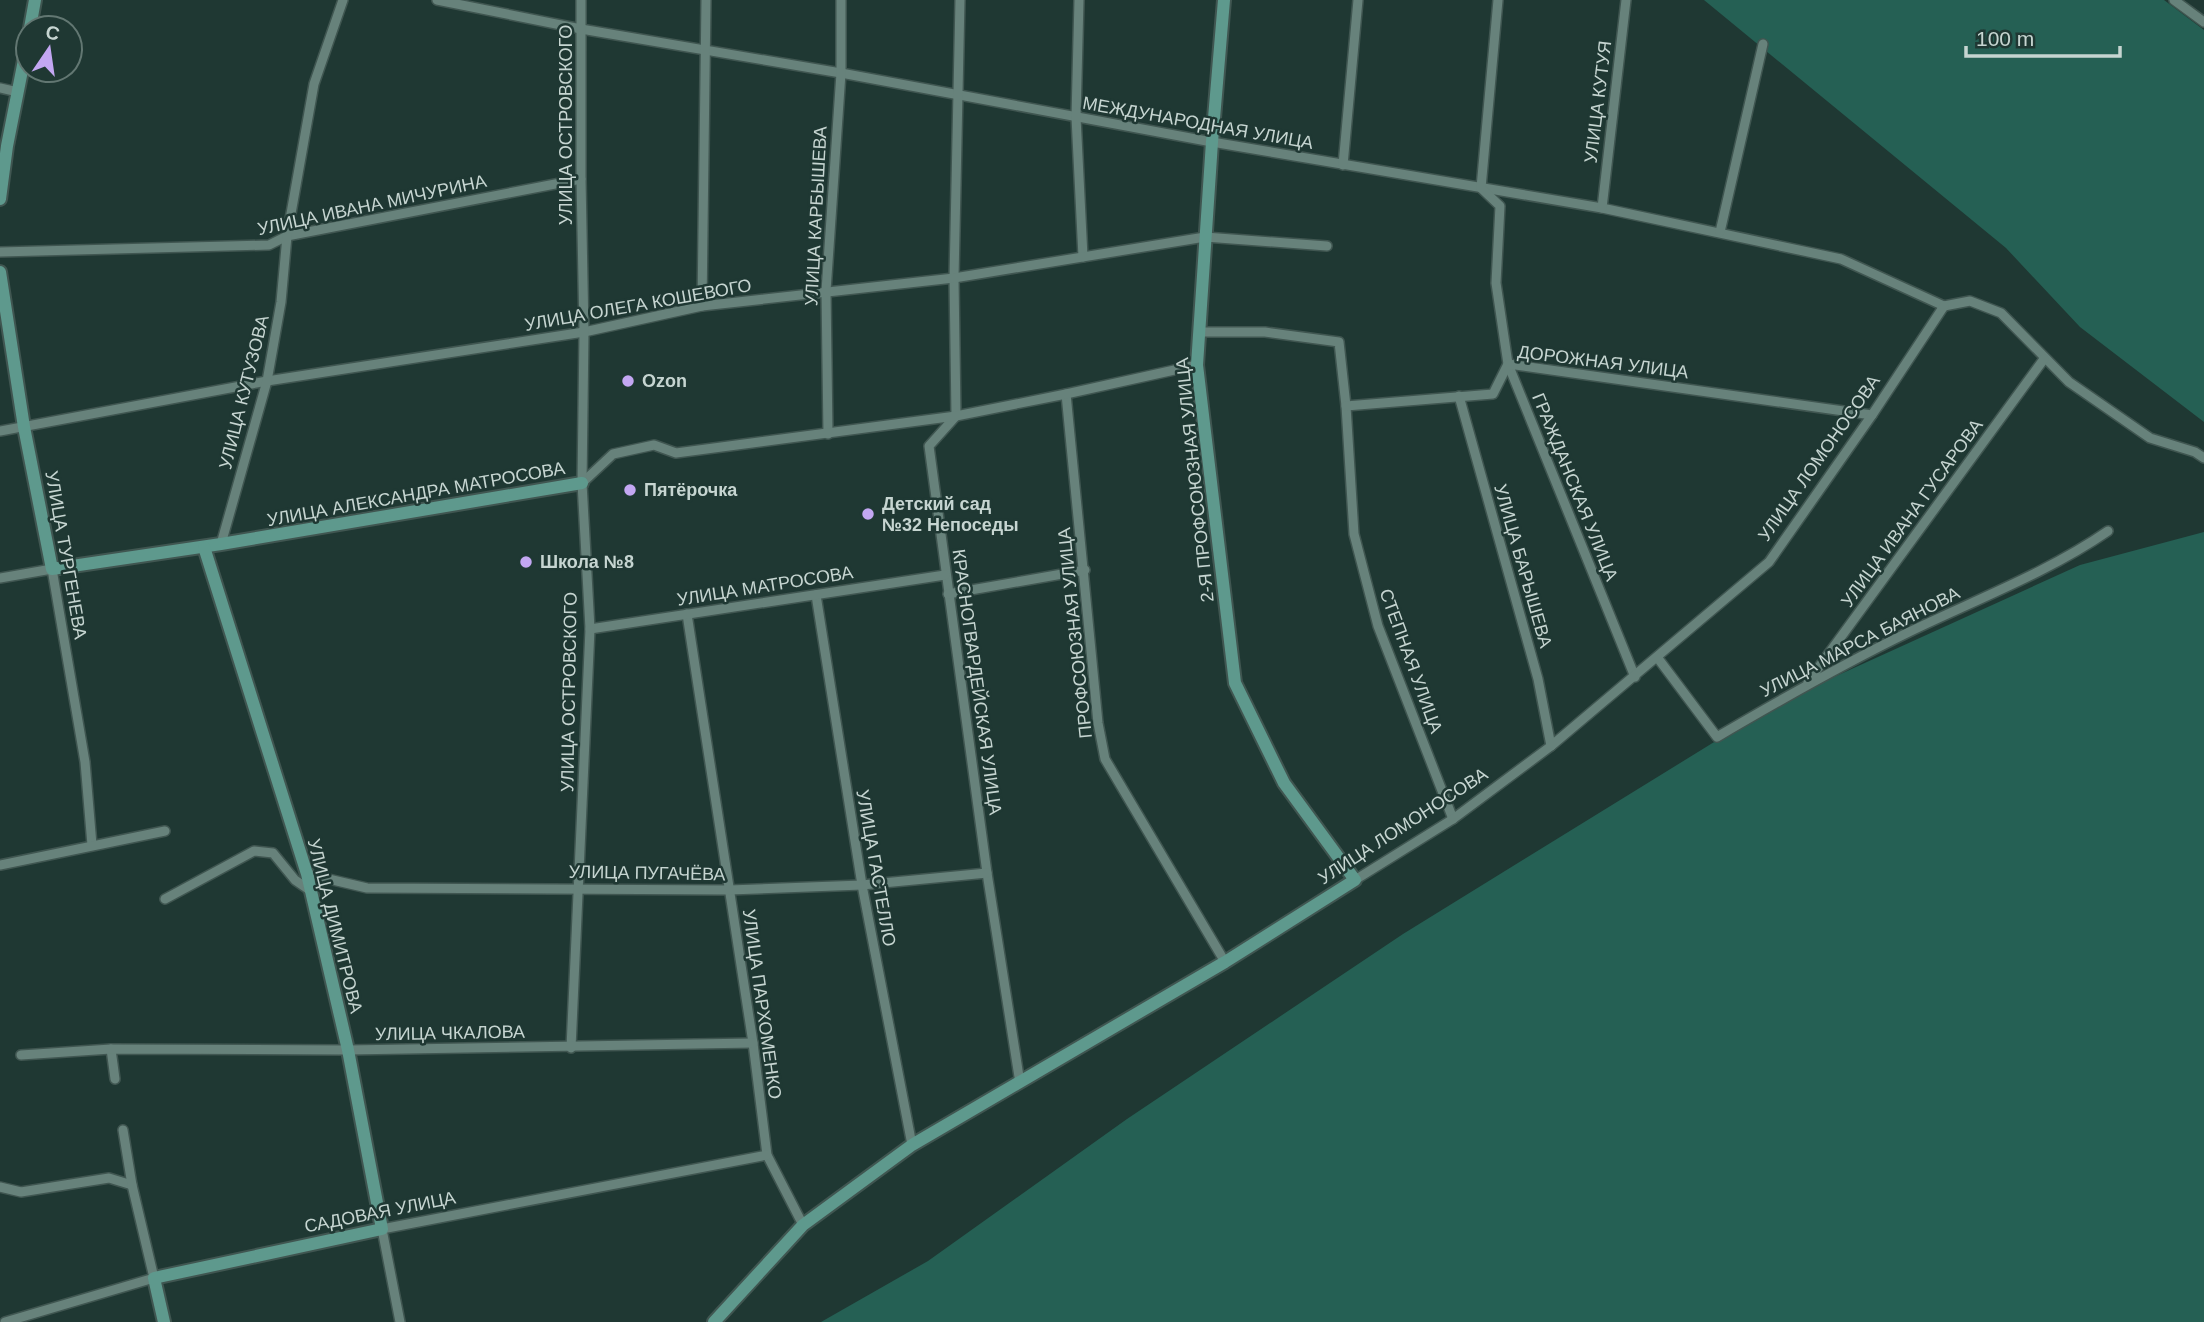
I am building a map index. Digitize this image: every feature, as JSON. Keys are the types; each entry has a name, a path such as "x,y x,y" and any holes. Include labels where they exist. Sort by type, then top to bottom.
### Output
{"street":[{"name":"УЛИЦА КУТУЗОВА","path":"221,544 267,381 281,302 287,236 314,84 343,0"},
{"name":"МЕЖДУНАРОДНАЯ УЛИЦА","path":"437,0 581,29 841,73 1212,142 1602,208 1841,258 1944,306"},
{"name":"УЛИЦА ОСТРОВСКОГО","path":"571,1048 590,629 582,483 584,332 581,0"},
{"path":"702,306 706,0"},
{"name":"УЛИЦА КАРБЫШЕВА","path":"828,434 826,291 841,73 841,0"},
{"path":"956,416 954,278 960,0"},
{"path":"1079,0 1076,117 1083,257"},
{"name":"2-Я ПРОФСОЮЗНАЯ УЛИЦА","path":"1224,0 1197,365 1235,682 1284,783 1355,880"},
{"path":"1343,165 1358,0"},
{"path":"1481,188 1498,0"},
{"name":"УЛИЦА КУТУЯ","path":"1602,208 1626,0"},
{"path":"2174,0 2204,22"},
{"path":"1720,232 1763,44"},
{"path":"0,199 20,84"},
{"path":"0,88 18,92"},
{"name":"УЛИЦА ИВАНА МИЧУРИНА","path":"0,252 269,245 287,236 581,179"},
{"name":"ГРАЖДАНСКАЯ УЛИЦА","path":"1481,188 1500,206 1496,283 1508,364 1635,677"},
{"name":"УЛИЦА ОЛЕГА КОШЕВОГО","path":"0,431 267,381 584,332 702,306 954,278 1205,237 1327,246"},
{"name":"УЛИЦА ТУРГЕНЕВА","path":"0,272 24,427 52,569 85,762 92,845"},
{"path":"1944,306 1970,301 2001,313 2069,382 2150,438 2194,452 2204,458"},
{"name":"УЛИЦА ЛОМОНОСОВА","path":"714,1322 803,1225 912,1145 1225,962 1453,819 1551,746 1635,677 1769,562 1944,306"},
{"name":"СТЕПНАЯ УЛИЦА","path":"1199,332 1265,332 1339,342 1354,534 1374,612 1453,819"},
{"name":"УЛИЦА ИВАНА ГУСАРОВА","path":"1805,685 2044,359"},
{"name":"ДОРОЖНАЯ УЛИЦА","path":"1346,406 1493,394 1508,364 1872,415"},
{"name":"УЛИЦА АЛЕКСАНДРА МАТРОСОВА","path":"0,578 204,547 582,483 613,454 654,445 676,453 956,416 1197,365"},
{"name":"ПРОФСОЮЗНАЯ УЛИЦА","path":"1066,394 1098,723 1105,759 1225,962"},
{"name":"УЛИЦА БАРЫШЕВА","path":"1459,396 1538,679 1551,746"},
{"name":"КРАСНОГВАРДЕЙСКАЯ УЛИЦА","path":"956,416 929,446 987,873 1020,1083"},
{"name":"УЛИЦА МАРСА БАЯНОВА","path":"1657,657 1717,737 1805,685 2076,553 2108,531"},
{"name":"УЛИЦА ДИМИТРОВА","path":"204,547 307,874 348,1051 400,1322"},
{"path":"948,594 1085,570"},
{"name":"УЛИЦА МАТРОСОВА","path":"590,629 945,575"},
{"name":"УЛИЦА ГАСТЕЛЛО","path":"816,595 862,885 912,1145"},
{"name":"УЛИЦА ПАРХОМЕНКО","path":"687,614 753,1043 767,1155 803,1225"},
{"path":"0,865 165,831"},
{"path":"165,900 254,851 273,853 295,880 311,891"},
{"name":"УЛИЦА ПУГАЧЁВА","path":"307,874 367,888 729,890 862,885 987,873"},
{"name":"УЛИЦА ЧКАЛОВА","path":"21,1055 111,1049 348,1051 753,1043"},
{"path":"111,1049 115,1079"},
{"path":"123,1130 132,1185 164,1322"},
{"name":"САДОВАЯ УЛИЦА","path":"5,1322 154,1278 382,1229 767,1155"},
{"path":"0,1187 20,1192 109,1178 132,1185"}],"green space":[{"path":"1704,0 2164,0 2204,30 2204,422 2080,327 2006,248"},
{"path":"2204,532 2204,1322 821,1322 928,1261 1127,1119 1403,934 1779,702 2080,565"}],"place":[{"name":"Ozon","path":"628,381"},
{"name":"Пятёрочка","path":"630,490"},
{"name":"Детский сад №32 Непоседы","path":"868,514"},
{"name":"Школа №8","path":"526,562"}]}
